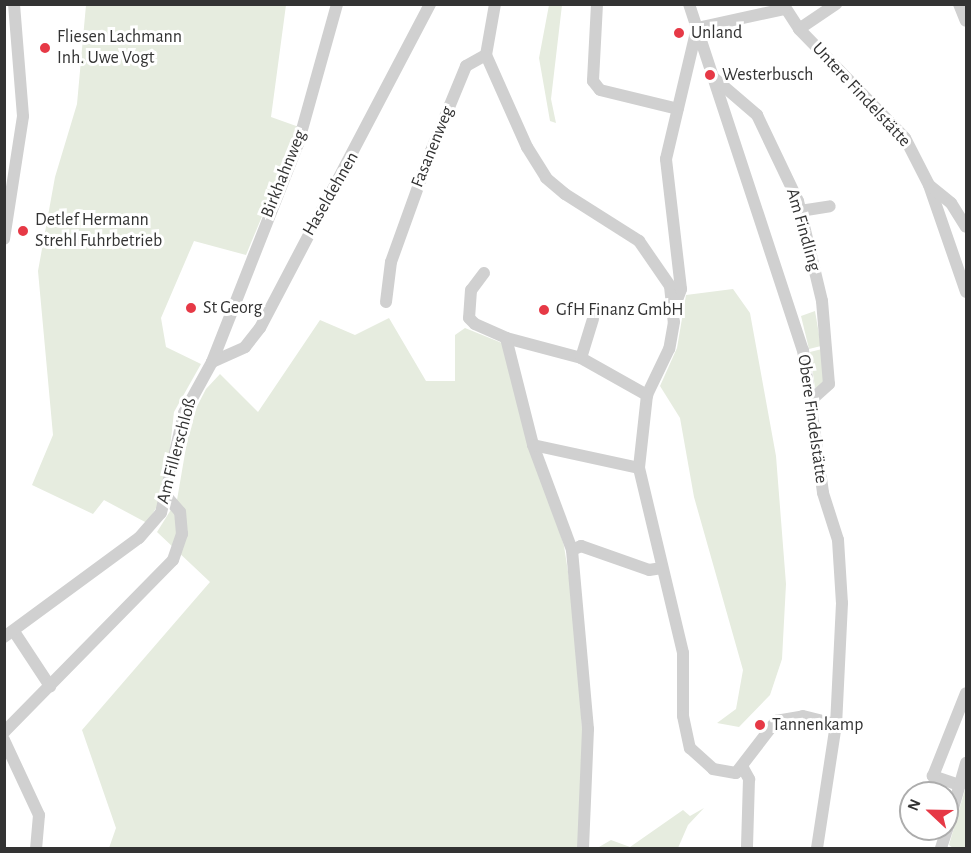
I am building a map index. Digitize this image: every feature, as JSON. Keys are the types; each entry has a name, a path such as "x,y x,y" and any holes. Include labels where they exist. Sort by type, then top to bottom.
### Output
{"street":[{"path":"4,239 23,116 14,4"},
{"name":"Birkhahnweg","path":"219,339 297,144 336,4"},
{"name":"Haseldehnen","path":"212,362 245,347 260,328 430,4"},
{"path":"495,4 486,56 546,178 639,241 658,262 675,306"},
{"path":"597,4 593,81 600,90 678,109"},
{"name":"Obere Findelstätte","path":"688,4 782,273 811,400 816,454 841,568 836,724 817,849"},
{"path":"799,29 836,4"},
{"path":"959,4 966,21"},
{"path":"743,768 713,770 690,748 683,716 683,653 639,468 646,395 669,349 675,306 681,289 666,159 696,28 783,7"},
{"name":"Untere Findelstätte","path":"783,7 799,29 905,138 929,186 966,292"},
{"name":"Fasanenweg","path":"386,302 392,262 431,151 466,66 486,56"},
{"name":"Am Findling","path":"714,78 758,115 800,212 822,301 829,384 811,400"},
{"path":"929,186 951,203 966,227"},
{"path":"800,212 830,206"},
{"path":"484,273 471,290 469,318 506,338 581,358 646,395"},
{"path":"581,358 593,319"},
{"path":"506,338 533,445 572,550 588,729 583,849"},
{"name":"Am Fillerschloß","path":"10,635 139,538 168,498 184,413 212,362 219,339"},
{"path":"533,445 639,468"},
{"path":"4,732 173,560 182,534 180,512 168,498"},
{"path":"572,550 580,546 649,570 662,568"},
{"path":"10,635 50,686"},
{"path":"947,781 933,776 966,693"},
{"path":"743,768 776,721 803,716 836,724"},
{"path":"4,740 39,815 36,849"},
{"path":"959,785 966,763"},
{"path":"743,768 748,779 747,849"}],"shaded area":[{"path":"86,5 286,5 271,117 299,127 246,255 194,241 161,318 166,347 201,364 174,412 165,493 147,523 104,500 93,514 32,485 53,435 38,271 55,177 77,104"},
{"path":"549,5 562,5 551,99 556,123 550,121 539,58"},
{"path":"733,289 750,313 776,456 786,584 782,659 770,695 739,727 717,723 736,709 743,670 694,497 680,418 660,386 677,348 686,295"},
{"path":"815,311 821,346 809,349 801,316"},
{"path":"389,318 426,381 455,381 455,335 465,328 502,343 564,546 575,617 584,762 579,848 109,848 116,828 82,730 210,582 157,532 177,500 191,418 206,389 220,374 258,412 320,320 355,335"},
{"path":"822,349 825,386 815,388 810,352"},
{"path":"966,786 966,848 953,848 949,845 950,841 959,841 959,810"},
{"path":"704,808 688,825 678,848 599,847 611,840 630,847 683,810 690,816"}],"place":[{"name":"Unland","path":"679,33"},
{"name":"Fliesen Lachmann Inh. Uwe Vogt","path":"45,48"},
{"name":"Westerbusch","path":"710,75"},
{"name":"Detlef Hermann Strehl Fuhrbetrieb","path":"23,231"},
{"name":"St Georg","path":"191,308"},
{"name":"GfH Finanz GmbH","path":"544,310"},
{"name":"Tannenkamp","path":"760,725"}]}
